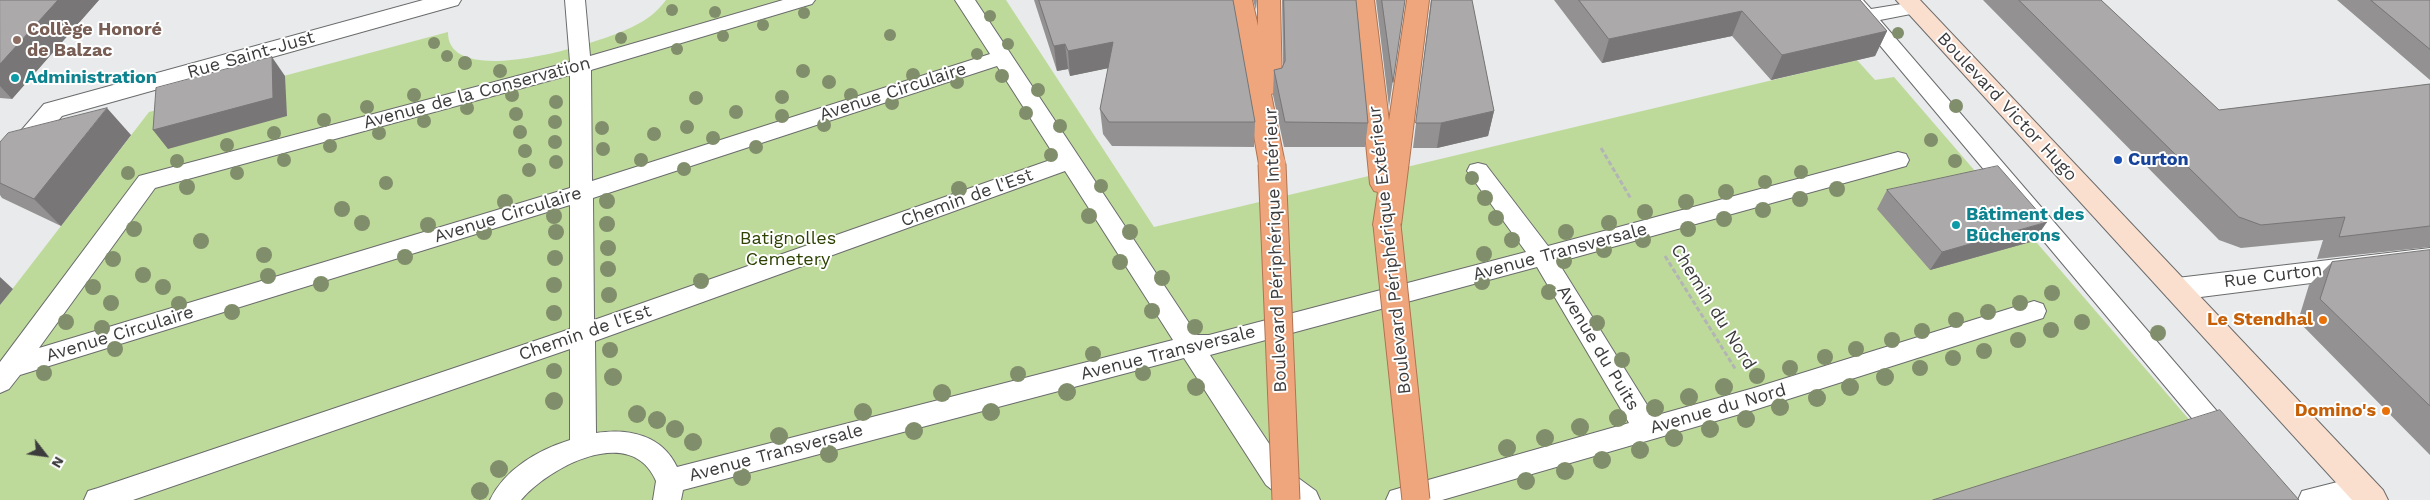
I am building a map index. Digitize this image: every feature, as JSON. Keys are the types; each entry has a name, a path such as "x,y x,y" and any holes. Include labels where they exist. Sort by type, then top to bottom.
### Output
{"highway":[{"path":"1241,0 1272,164"},
{"name":"Boulevard Périphérique Intérieur","path":"1268,0 1272,164 1286,500"},
{"name":"Boulevard Périphérique Extérieur","path":"1363,0 1416,500"},
{"path":"1387,225 1418,0"}],"main road":[{"name":"Boulevard Victor Hugo","path":"1911,4 2177,288 2366,494"}],"street":[{"name":"Rue Saint-Just","path":"0,172 53,110 450,0"},
{"name":"Rue Curton","path":"2177,288 2430,258"}],"lane":[{"path":"575,0 580,55 583,447"},
{"name":"Avenue de la Conservation","path":"147,182 580,55 805,0"},
{"path":"965,0 1276,477 1306,500"},
{"path":"1860,8 1911,4"},
{"path":"1860,8 2239,456"},
{"name":"Avenue Circulaire","path":"6,375 581,193 1002,57"},
{"name":"Avenue Transversale","path":"668,490 1190,346 1209,345 1648,229 1898,160"},
{"name":"Chemin de l'Est","path":"98,500 582,334 1070,161"},
{"name":"Avenue du Puits","path":"1478,170 1543,257 1647,430"},
{"path":"6,375 147,182"},
{"name":"Avenue du Nord","path":"1400,500 1754,399 2034,311"},
{"path":"504,500 522,477 552,458 583,447 613,442 640,446 660,460 668,490"},
{"path":"2312,500 2366,494"}],"path":[{"name":"Chemin du Nord","path":"1601,148 1648,229 1754,399"}],"green space":[{"name":"Batignolles Cemetery","path":"666,0 1006,0 1154,227 1857,60 1875,80 1894,77 2199,431 1978,500 0,500 0,305 149,112 448,32 455,50 473,59 499,61 530,58 563,51 634,26 652,15"}],"building":[{"path":"0,0 58,0 0,64"},
{"path":"1039,0 1233,0 1255,122 1109,122 1100,109 1113,42 1068,51 1065,44 1054,46"},
{"path":"1284,0 1356,0 1368,123 1285,122 1274,70 1282,68 1285,61"},
{"path":"1382,0 1405,0 1393,82"},
{"path":"1432,0 1472,0 1494,111 1441,123 1416,123"},
{"path":"1579,0 1860,0 1887,31 1782,55 1742,11 1609,39"},
{"path":"2019,0 2101,0 2219,110 2430,84 2430,226 2339,237 2345,217 2261,225 2239,217"},
{"path":"2371,0 2430,0 2430,49"},
{"path":"272,57 273,98 153,130 156,88"},
{"path":"107,108 34,199 0,183 0,142 8,133"},
{"name":"Bâtiment des Bûcherons","path":"1998,166 2047,222 1942,252 1887,190"},
{"path":"2430,250 2430,406 2320,299 2332,262"},
{"path":"2220,410 2299,500 1933,500"}],"place":[{"name":"Collège Honoré de Balzac","path":"17,40"},
{"name":"Administration","path":"15,78"},
{"name":"Curton","path":"2118,160"},
{"name":"Bâtiment des Bûcherons","path":"1956,225"},
{"name":"Le Stendhal","path":"2323,320"},
{"name":"Domino's","path":"2386,411"}]}
